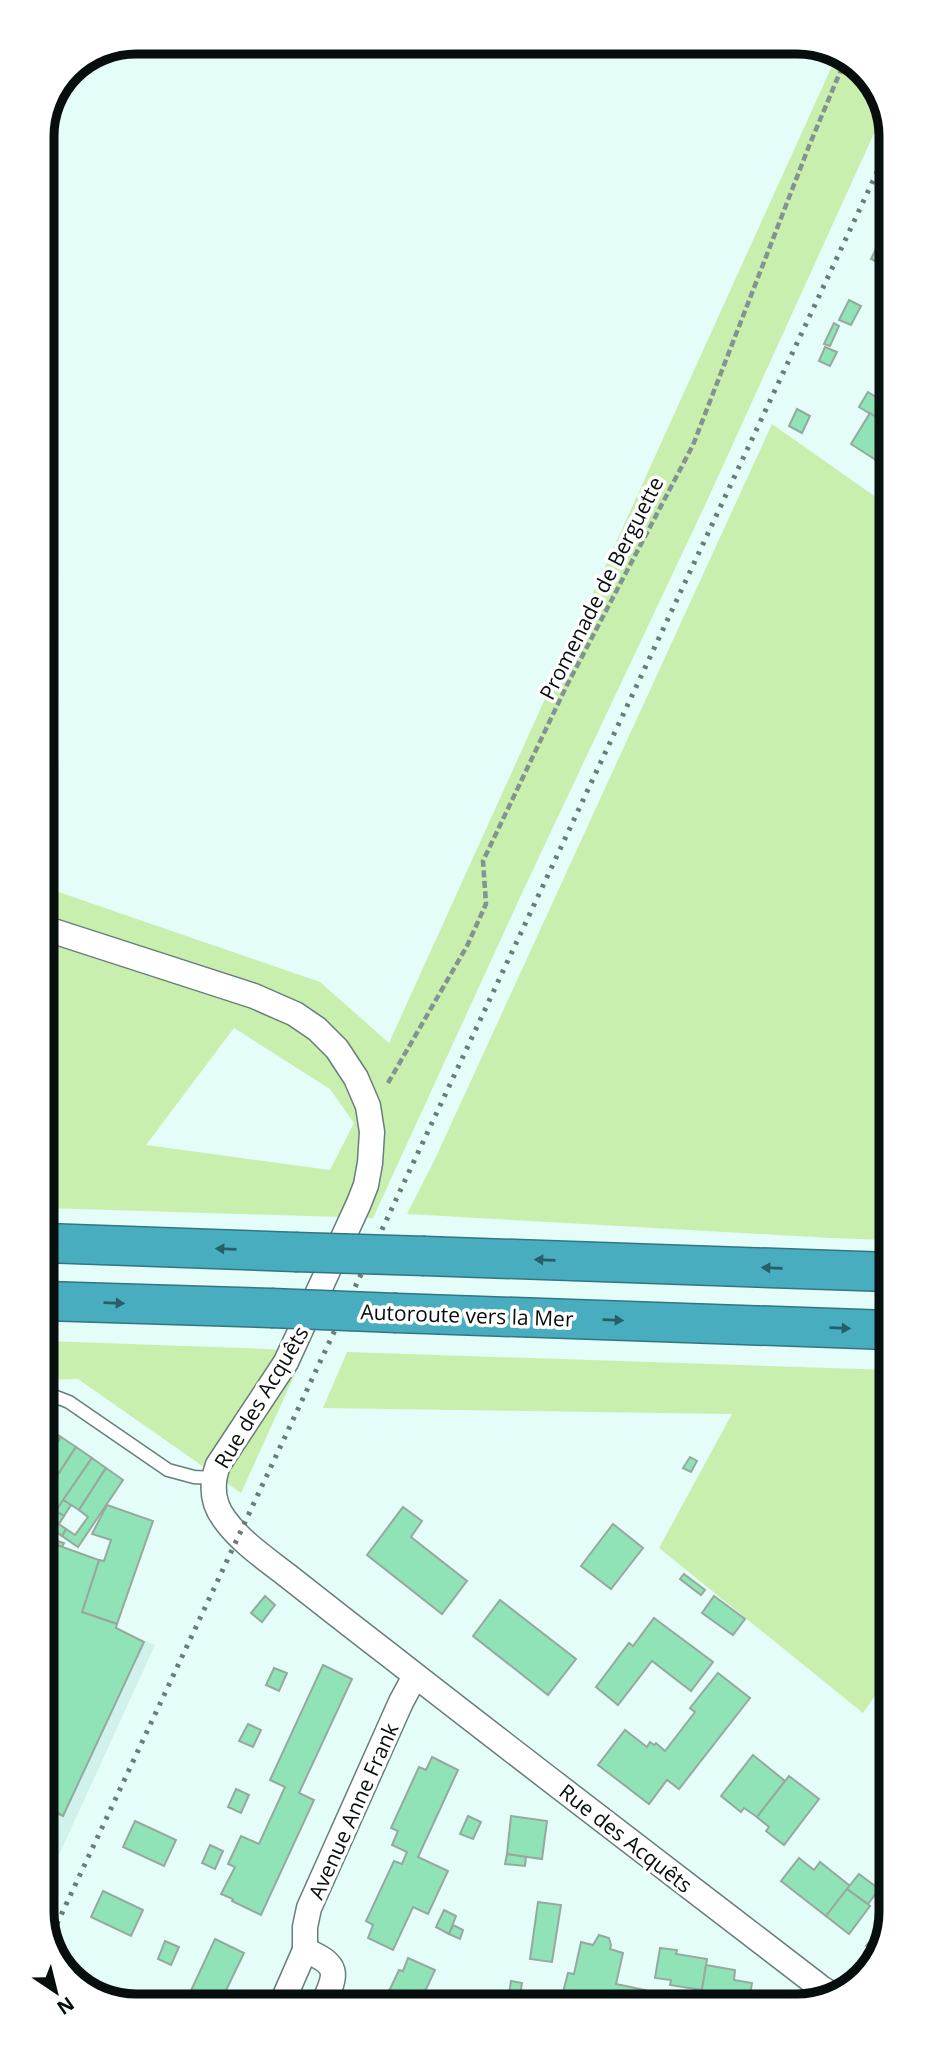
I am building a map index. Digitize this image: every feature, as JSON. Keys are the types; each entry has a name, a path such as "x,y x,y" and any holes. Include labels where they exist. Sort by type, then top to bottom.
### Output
{"highway":[{"path":"54,1243 879,1272"},
{"name":"Autoroute vers la Mer","path":"54,1301 879,1330"}],"street":[{"name":"Rue des Acquêts","path":"54,931 254,996 295,1014 317,1029 343,1057 363,1094 370,1118 372,1132 366,1185 286,1362 224,1454 213,1478 219,1512 239,1535 265,1558 823,1989"},
{"name":"Avenue Anne Frank","path":"286,1994 305,1950 309,1908 415,1676"},
{"path":"305,1950 322,1957 333,1968 333,1983 328,1994"}],"lane":[{"path":"54,1396 69,1402 168,1470 194,1477 213,1478"}],"path":[{"name":"Promenade de Berguette","path":"370,1118 392,1074 467,946 486,904 482,861 566,687 693,445 842,68"}],"shaded area":[{"path":"54,1540 64,1543 63,1547 99,1560 82,1612 117,1624 116,1629 155,1645 54,1866"}],"green space":[{"path":"833,63 838,65 862,87 870,100 878,126 706,503 522,893 373,1218 54,1208 54,890 320,982 389,1043","holes":["234,1028 330,1089 354,1123 330,1170 146,1145"]},
{"path":"772,424 879,499 879,1240 407,1214 436,1157"},
{"path":"54,1341 305,1352 241,1493 78,1379 54,1380"},
{"path":"347,1352 879,1370 879,1690 863,1713 659,1548 732,1414 323,1408"}],"building":[{"path":"879,243 879,263 871,259"},
{"path":"849,300 861,306 851,325 839,320"},
{"path":"834,323 839,326 830,346 824,344"},
{"path":"825,347 837,352 830,366 819,361"},
{"path":"868,392 879,399 879,419 859,407"},
{"path":"797,409 810,416 802,433 789,426"},
{"path":"870,413 879,419 879,462 851,444"},
{"path":"54,1432 61,1437 54,1447"},
{"path":"61,1437 76,1447 54,1481 54,1447"},
{"path":"76,1447 92,1458 54,1515 54,1481"},
{"path":"690,1457 697,1461 691,1472 683,1468"},
{"path":"92,1458 106,1468 79,1510 63,1500"},
{"path":"106,1468 123,1480 78,1547 62,1536 66,1529 75,1535 88,1517 79,1510"},
{"path":"63,1500 71,1505 64,1516 56,1511"},
{"path":"107,1505 153,1521 117,1624 82,1612 99,1560 104,1561 111,1540 92,1534"},
{"path":"403,1507 422,1521 411,1537 467,1581 442,1614 367,1555"},
{"path":"56,1511 64,1516 59,1524 66,1529 62,1536 54,1530"},
{"path":"613,1524 643,1548 611,1589 581,1566"},
{"path":"54,1540 64,1543 62,1547 54,1544"},
{"path":"54,1544 99,1560 82,1612 117,1624 116,1628 144,1642 63,1816 54,1811"},
{"path":"684,1574 705,1590 701,1595 680,1579"},
{"path":"265,1596 275,1605 262,1622 251,1613"},
{"path":"714,1596 745,1619 733,1635 702,1613"},
{"path":"500,1600 576,1659 548,1695 473,1636"},
{"path":"654,1618 713,1662 691,1691 652,1661 618,1705 596,1687 629,1643 633,1646"},
{"path":"323,1665 352,1679 299,1793 314,1800 261,1915 221,1894 235,1867 228,1864 241,1836 259,1844 285,1787 270,1780"},
{"path":"274,1668 287,1673 279,1691 266,1685"},
{"path":"718,1673 750,1698 679,1789 667,1780 649,1804 598,1765 625,1730 647,1747 650,1742 654,1745 656,1743 665,1751 695,1712 690,1708"},
{"path":"248,1724 261,1730 253,1747 239,1741"},
{"path":"753,1755 785,1781 757,1817 744,1808 741,1812 721,1796"},
{"path":"432,1757 458,1770 418,1857 448,1871 428,1914 413,1907 393,1950 368,1938 373,1925 366,1921 394,1861 402,1864 407,1852 392,1845 398,1831 391,1828 419,1767 426,1770"},
{"path":"789,1776 819,1799 784,1845 766,1831 769,1827 757,1817"},
{"path":"236,1789 249,1795 241,1813 228,1807"},
{"path":"468,1816 481,1822 473,1839 460,1834"},
{"path":"511,1816 547,1821 542,1859 507,1854"},
{"path":"135,1821 176,1840 164,1866 123,1847"},
{"path":"210,1845 223,1851 215,1869 202,1863"},
{"path":"507,1854 526,1857 525,1866 505,1864"},
{"path":"799,1858 814,1870 820,1862 850,1886 826,1916 781,1881"},
{"path":"859,1874 879,1889 868,1904 847,1889"},
{"path":"847,1889 870,1906 849,1934 826,1916"},
{"path":"103,1891 143,1910 131,1936 91,1917"},
{"path":"538,1902 561,1905 552,1962 530,1959"},
{"path":"444,1910 456,1916 449,1934 436,1927"},
{"path":"453,1925 463,1930 460,1939 449,1934"},
{"path":"875,1934 870,1949 866,1946"},
{"path":"599,1935 609,1938 610,1949 623,1953 616,1984 645,1990 644,1994 563,1994 568,1973 574,1974 581,1942 593,1945"},
{"path":"215,1939 244,1953 224,1994 189,1994"},
{"path":"165,1941 179,1947 171,1965 158,1959"},
{"path":"660,1948 677,1950 676,1954 707,1959 702,1990 670,1985 671,1980 655,1978"},
{"path":"408,1958 435,1970 424,1994 388,1994 399,1970 403,1971"},
{"path":"706,1965 735,1970 734,1980 752,1983 750,1994 701,1994"},
{"path":"511,1981 522,1983 520,1994 509,1994"}],"railway":[{"path":"56,1926 879,168"}]}
